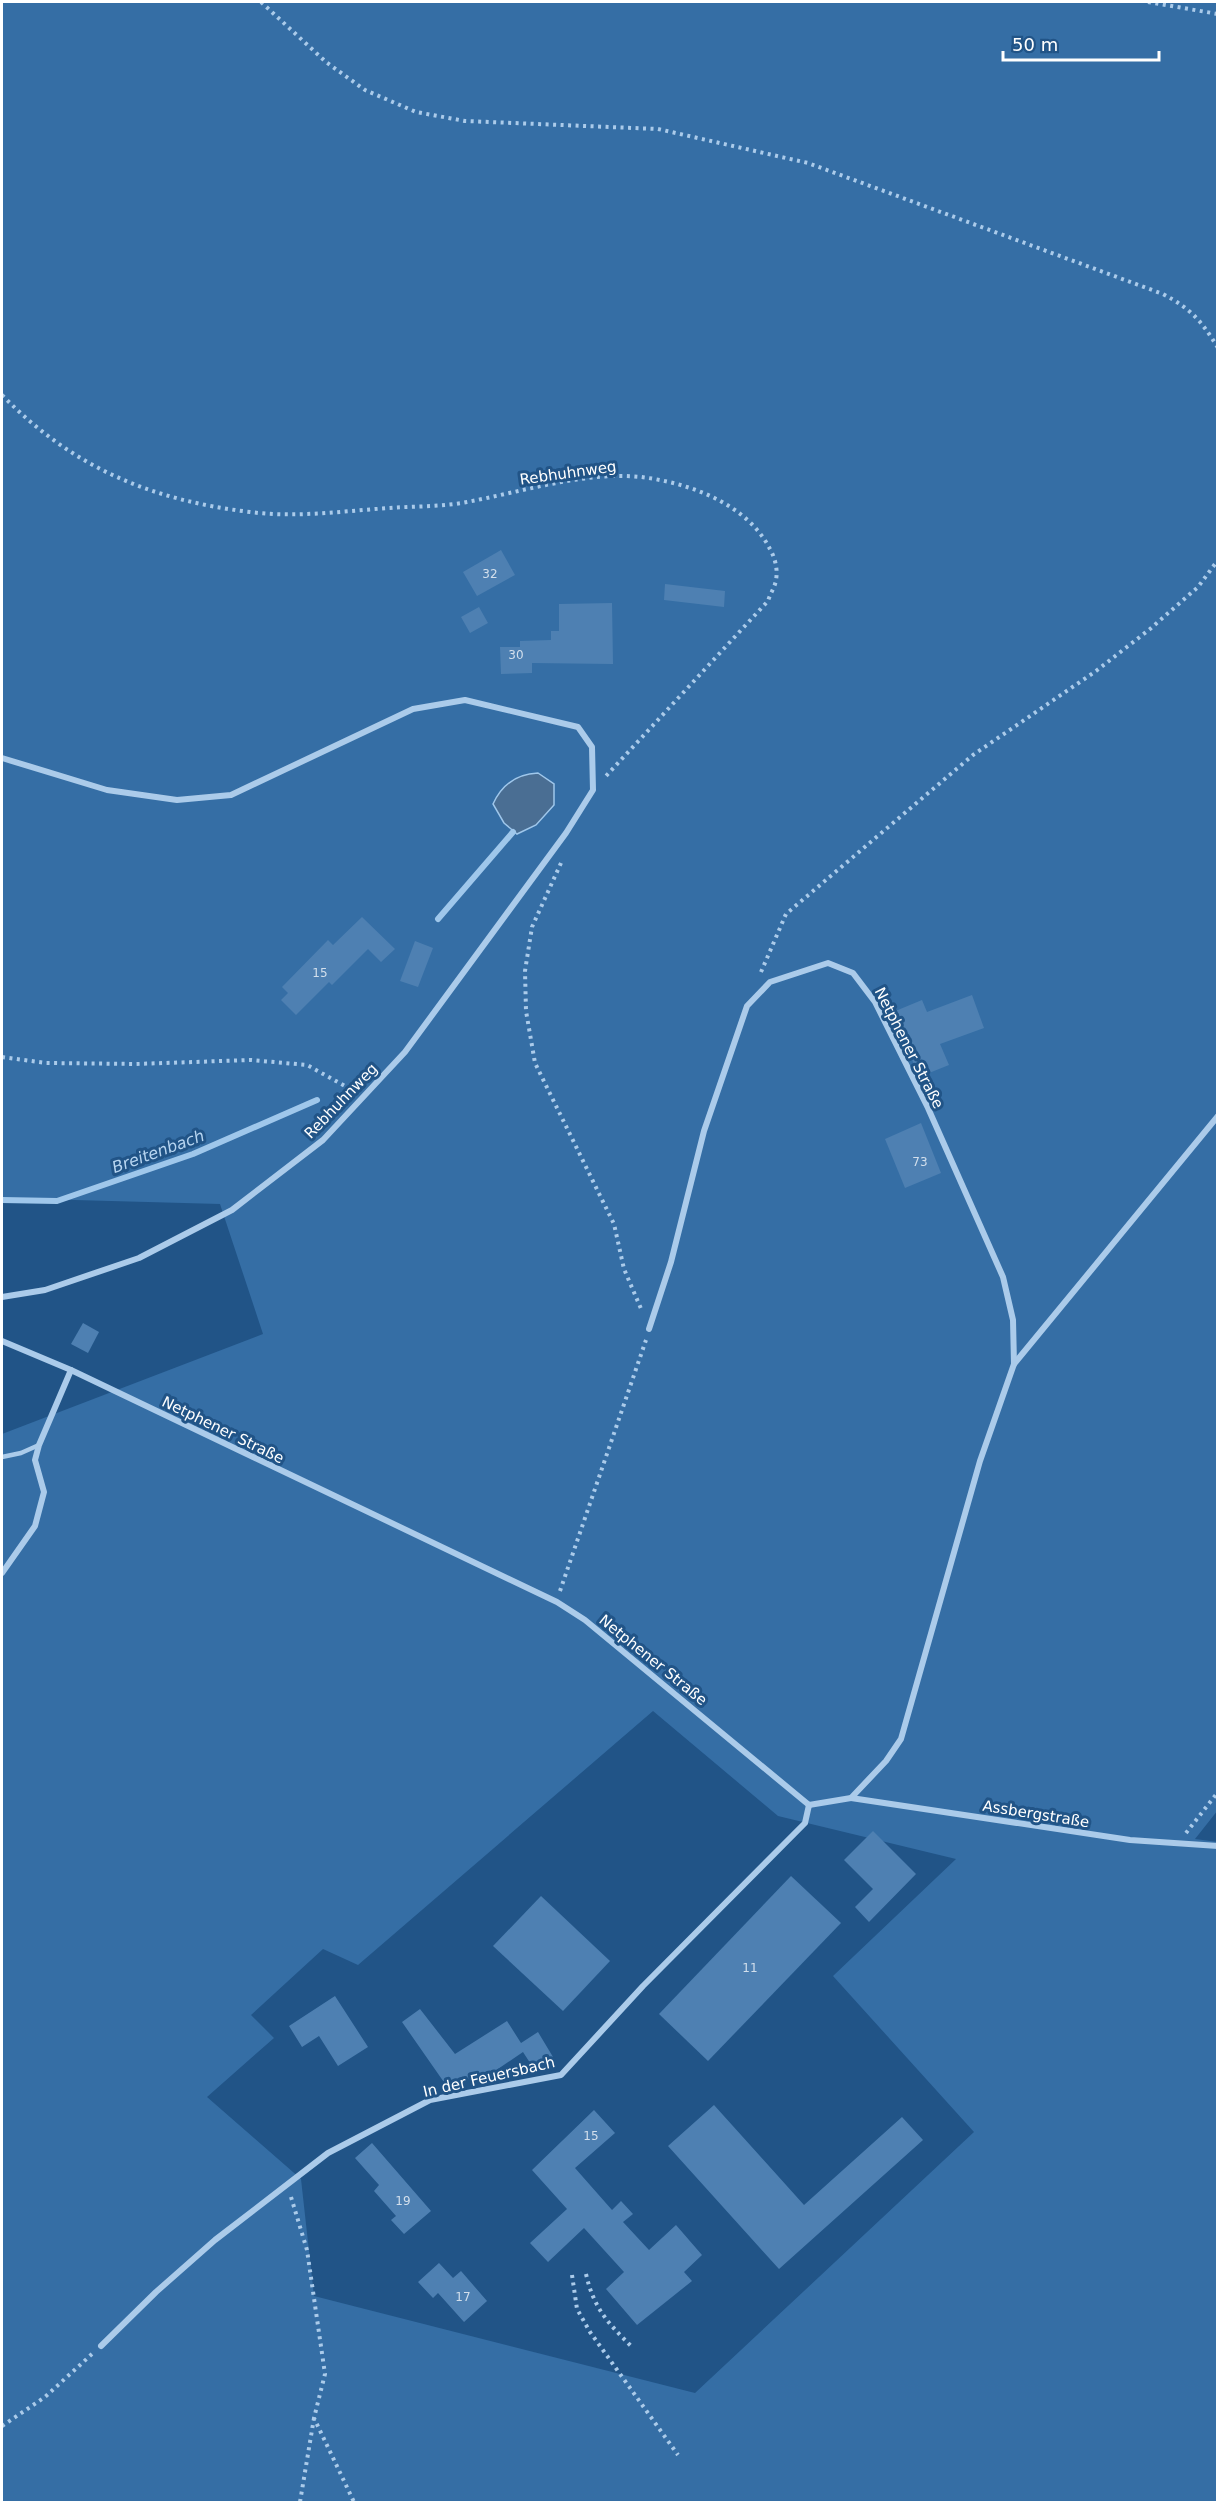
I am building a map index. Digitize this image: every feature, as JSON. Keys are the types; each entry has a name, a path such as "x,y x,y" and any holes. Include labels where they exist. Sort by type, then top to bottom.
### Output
{"street":[{"path":"2,758 107,790 177,800 231,795 413,709 465,700 578,728 592,747 593,790"},
{"name":"Rebhuhnweg","path":"2,1297 45,1290 139,1258 232,1210 323,1140 405,1052 566,833 593,790"},
{"name":"Netphener Straße","path":"650,1329 671,1262 704,1131 747,1006 770,982 828,963 853,973 875,1002 928,1108 1003,1277 1013,1320 1014,1364"},
{"name":"Netphener Straße","path":"851,1798 886,1761 901,1739 980,1461 1014,1364 1218,1116"},
{"name":"Netphener Straße","path":"2,1341 71,1370 557,1602 585,1620 809,1805"},
{"path":"2,1573 35,1526 44,1492 35,1460 39,1445 71,1370"},
{"path":"809,1805 851,1798"},
{"name":"Assbergstraße","path":"851,1798 1130,1840 1218,1846"},
{"name":"In der Feuersbach","path":"101,2346 156,2292 285,2184 328,2153 430,2100 561,2075 643,1986 805,1823 809,1805"}],"lane":[{"path":"2,1457 21,1453 39,1445"}],"path":[{"path":"261,2 326,62 365,90 416,112 465,121 658,129 808,163 1163,294 1187,307 1203,323 1218,348"},
{"path":"1148,2 1218,14"},
{"name":"Rebhuhnweg","path":"2,395 35,427 70,453 132,484 169,496 251,513 297,515 464,503 573,482 641,477 710,496 743,514 761,532 777,566 777,580 768,601 593,790"},
{"path":"760,975 786,914 973,755 1096,671 1150,629 1198,587 1218,560"},
{"path":"557,1602 650,1329 624,1269 614,1224 535,1063 526,1011 525,971 532,927 561,868 566,833"},
{"path":"2,1057 46,1062 136,1064 251,1060 307,1065 364,1096"},
{"path":"1178,1843 1218,1792"},
{"path":"285,2184 307,2250 325,2374 314,2418 300,2502"},
{"path":"586,2274 592,2298 610,2324 633,2348"},
{"path":"572,2275 577,2309 590,2332 678,2455"},
{"path":"2,2426 45,2397 101,2346"},
{"path":"314,2418 354,2502"}],"shaded area":[{"path":"2,2 1217,2 1218,1810 1195,1839 1218,1842 1217,2502 2,2502 2,1434 263,1334 220,1204 2,1198","holes":["653,1711 778,1816 956,1859 833,1976 974,2132 695,2393 314,2296 301,2179 207,2097 274,2038 251,2015 323,1949 358,1965"]},
{"path":"538,773 554,784 554,805 536,825 517,834 504,823 493,804 511,781 523,775"}],"building":[{"path":"501,550 515,575 477,596 463,572"},
{"path":"665,584 725,591 724,607 664,600"},
{"path":"612,603 613,664 532,663 532,673 501,674 500,647 520,647 520,641 551,640 551,631 559,631 559,604"},
{"path":"479,607 488,623 470,633 461,617"},
{"path":"362,917 395,949 381,962 368,949 332,985 329,982 296,1015 281,1000 288,993 282,987 328,940 333,945"},
{"path":"415,941 433,948 418,987 400,981"},
{"path":"972,995 984,1028 940,1044 949,1065 919,1077 893,1012 922,1000 927,1012"},
{"path":"921,1123 941,1173 905,1188 885,1139"},
{"path":"83,1323 99,1332 88,1353 71,1344"},
{"path":"873,1831 916,1874 869,1922 855,1907 873,1889 844,1860"},
{"path":"791,1876 841,1923 708,2061 659,2014"},
{"path":"541,1896 610,1961 563,2011 493,1946"},
{"path":"335,1996 368,2047 338,2066 319,2036 302,2047 289,2026"},
{"path":"420,2009 455,2054 507,2021 521,2043 538,2032 553,2057 534,2069 523,2052 473,2086 468,2078 448,2088 402,2022"},
{"path":"714,2105 804,2205 902,2117 923,2140 779,2269 668,2146"},
{"path":"594,2110 615,2133 575,2168 612,2210 621,2201 633,2214 623,2222 649,2250 676,2225 702,2255 684,2272 692,2281 637,2325 606,2289 624,2272 584,2228 548,2262 530,2243 567,2209 532,2170"},
{"path":"372,2143 431,2211 404,2234 391,2220 396,2216 374,2191 379,2185 355,2158"},
{"path":"439,2263 453,2278 461,2271 487,2301 464,2322 438,2293 433,2298 418,2282"}],"waterway":[{"name":"Breitenbach","path":"438,919 513,832"},
{"name":"Breitenbach","path":"2,1200 57,1201 193,1154 317,1100"}]}
